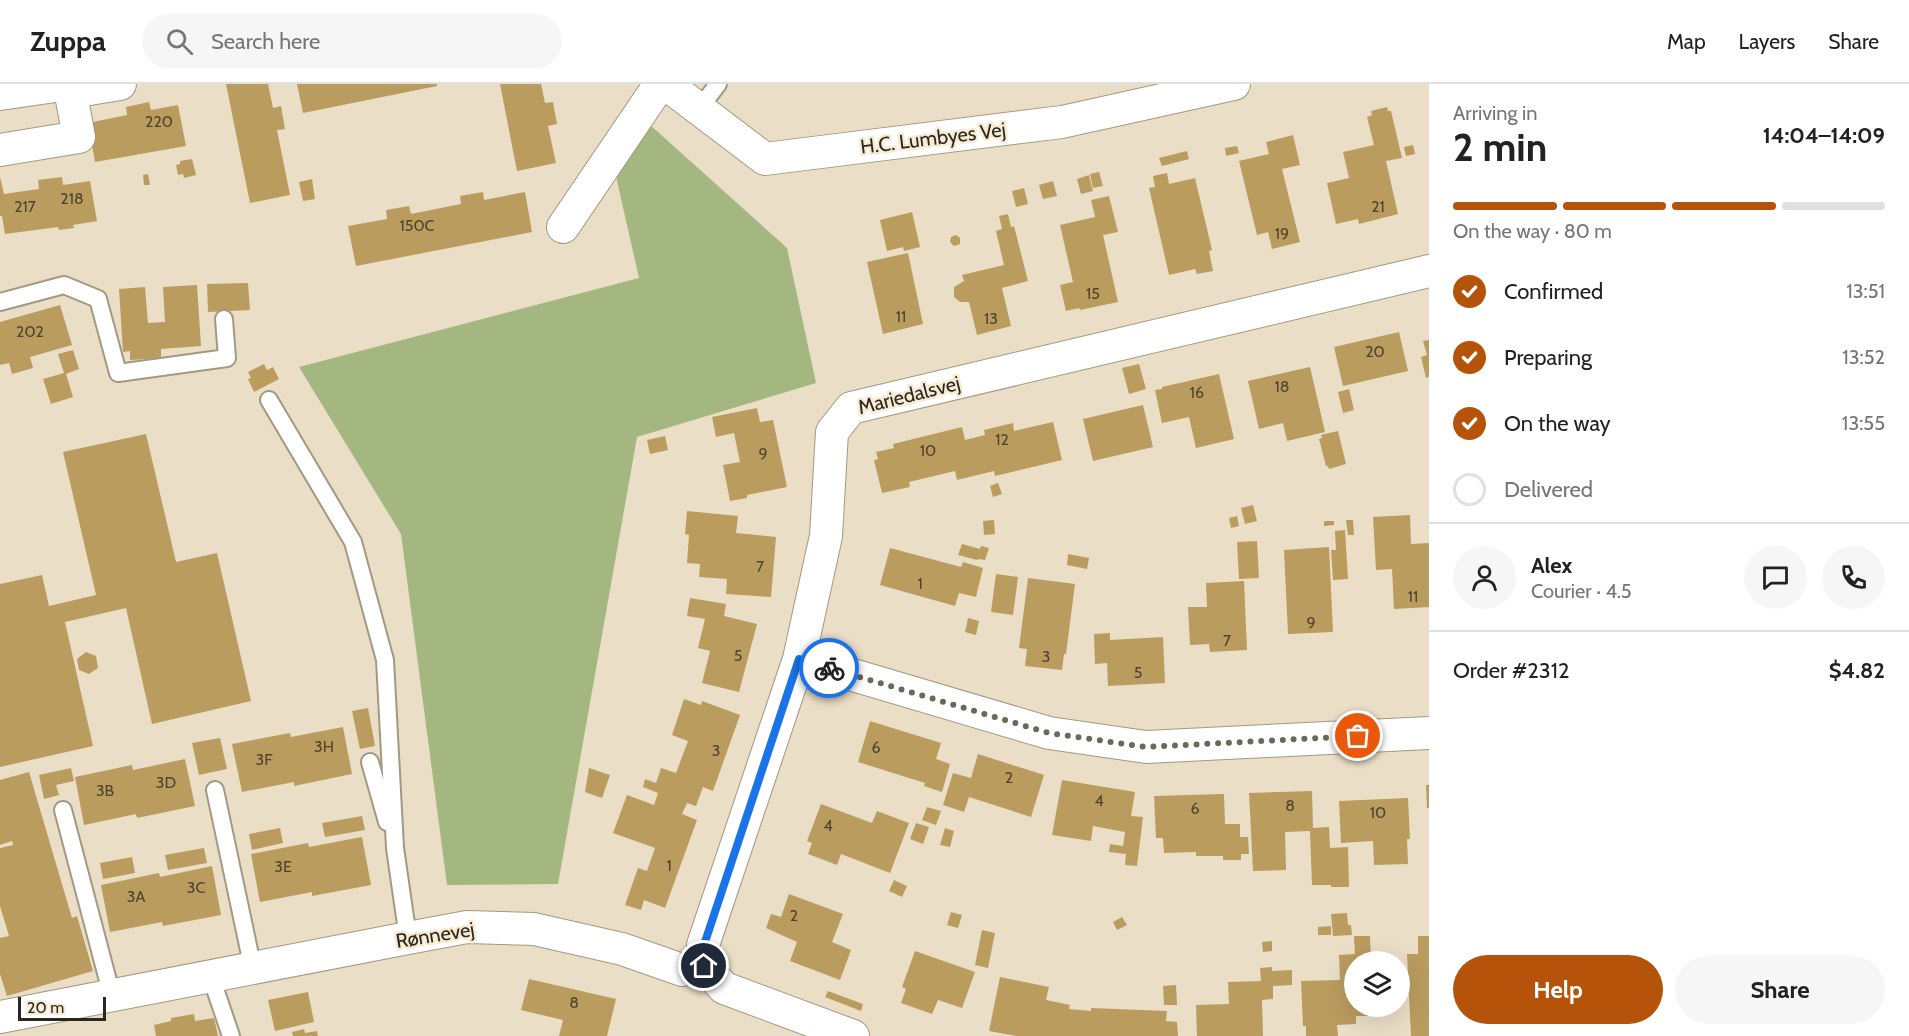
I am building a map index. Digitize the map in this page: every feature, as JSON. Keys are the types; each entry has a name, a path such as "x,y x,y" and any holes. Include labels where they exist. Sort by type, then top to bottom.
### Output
{"street":[{"path":"0,94 69,84 79,137 0,150"},
{"path":"71,92 120,84"},
{"path":"563,227 660,84"},
{"name":"H.C. Lumbyes Vej","path":"666,84 765,159 1062,122 1225,85"},
{"name":"Mariedalsvej","path":"704,966 704,945 799,659 826,536 832,432 851,408 1429,271"},
{"path":"799,659 1049,733 1146,747 1429,733"},
{"name":"Rønnevej","path":"0,1017 467,927 534,929 622,949 682,970 704,966"},
{"path":"704,966 724,988 853,1036"}],"lane":[{"path":"699,109 718,84"},
{"path":"0,302 64,285 98,299 118,373 227,358 224,319"},
{"path":"269,400 353,542 385,660 395,848 408,938"},
{"path":"370,762 395,848"},
{"path":"216,790 253,969"},
{"path":"63,810 112,996"},
{"path":"211,977 231,1036"}],"green space":[{"path":"649,124 787,248 816,383 637,437 558,884 447,885 401,534 299,367 639,278 615,172"}],"building":[{"path":"226,84 268,84 273,108 281,106 285,129 277,130 290,195 250,203"},
{"path":"297,84 437,84 437,86 303,113"},
{"path":"500,84 541,84 545,103 553,102 557,124 548,126 556,163 517,171"},
{"path":"149,102 151,110 178,105 186,146 95,162 88,123 127,115 126,107"},
{"path":"1387,107 1388,111 1391,111 1402,158 1386,161 1398,214 1359,224 1358,219 1336,224 1327,183 1349,178 1343,152 1374,145 1367,117 1372,115 1371,111"},
{"path":"1293,135 1300,165 1282,169 1300,242 1272,249 1268,232 1257,235 1239,161 1269,154 1266,142"},
{"path":"1413,145 1415,154 1406,156 1404,147"},
{"path":"1237,146 1239,153 1226,156 1225,148"},
{"path":"1187,151 1189,159 1162,166 1159,158"},
{"path":"192,159 196,175 184,178 183,174 178,175 176,165 180,164 180,161"},
{"path":"1099,172 1103,186 1093,188 1090,174"},
{"path":"1167,173 1169,184 1195,178 1212,250 1209,251 1213,271 1197,274 1195,269 1169,275 1149,188 1155,187 1153,176"},
{"path":"148,174 150,185 144,185 143,175"},
{"path":"1089,175 1093,191 1081,194 1077,179"},
{"path":"0,177 4,194 39,189 38,180 62,177 63,185 90,181 97,221 73,225 74,228 59,230 58,227 5,234 2,216 0,216"},
{"path":"312,179 315,199 303,201 299,182"},
{"path":"1053,181 1057,196 1043,199 1039,185"},
{"path":"1024,188 1028,204 1016,207 1012,191"},
{"path":"483,192 484,200 525,192 532,232 356,266 348,226 387,219 386,210 409,206 411,214 461,204 460,196"},
{"path":"1109,196 1118,232 1103,235 1118,302 1066,311 1060,285 1073,282 1060,225 1095,217 1091,200"},
{"path":"912,212 920,247 904,251 903,247 887,251 880,220"},
{"path":"1008,214 1011,227 1014,226 1028,281 1002,288 1011,326 977,335 969,302 960,302 954,297 954,287 964,281 962,275 1004,265 996,231 1002,229 999,216"},
{"path":"956,235 960,238 960,244 954,246 950,242 951,237"},
{"path":"908,253 923,324 883,334 867,262"},
{"path":"248,283 250,310 208,312 207,284"},
{"path":"197,285 201,346 161,349 161,358 130,360 130,351 123,352 119,289 145,287 148,323 165,322 163,287"},
{"path":"60,305 72,345 30,357 33,368 12,374 9,363 0,365 0,322"},
{"path":"1399,332 1408,371 1343,386 1334,347"},
{"path":"1429,340 1429,377 1426,378 1421,357 1427,355 1423,341"},
{"path":"73,350 79,369 66,374 73,397 51,404 43,379 64,373 58,354"},
{"path":"264,364 267,370 273,367 279,379 254,392 248,379 251,378 248,372"},
{"path":"1139,364 1146,389 1129,394 1122,368"},
{"path":"1310,367 1325,432 1287,441 1283,423 1259,429 1248,381"},
{"path":"1219,374 1234,439 1196,448 1189,417 1162,423 1155,390"},
{"path":"1349,389 1354,410 1343,413 1338,392"},
{"path":"1143,405 1153,447 1093,461 1083,419"},
{"path":"757,408 760,422 773,420 787,487 730,501 723,465 740,462 734,433 716,437 712,417"},
{"path":"1053,422 1062,460 995,476 994,471 957,480 955,471 909,482 910,487 882,493 874,460 878,459 876,452 894,448 893,444 962,427 965,440 985,435 984,430 1013,423 1014,431"},
{"path":"1338,431 1346,464 1329,469 1326,466 1319,439 1322,438 1321,435"},
{"path":"146,434 176,562 217,553 251,701 152,724 126,608 65,622 93,746 0,767 0,584 42,575 49,606 96,595 63,452"},
{"path":"665,436 668,450 650,454 647,440"},
{"path":"998,483 1002,494 993,497 990,486"},
{"path":"1253,505 1257,521 1245,524 1241,508"},
{"path":"687,511 738,516 736,533 776,537 771,597 726,594 727,579 699,577 700,564 687,563 689,535 685,534"},
{"path":"1410,515 1411,544 1429,543 1429,607 1394,609 1392,569 1376,570 1373,517"},
{"path":"1237,516 1239,526 1231,528 1229,518"},
{"path":"994,520 995,534 984,535 983,521"},
{"path":"1346,520 1353,520 1354,535 1348,535"},
{"path":"1324,521 1334,521 1334,525 1324,526"},
{"path":"1345,530 1348,579 1333,580 1331,550 1336,550 1335,531"},
{"path":"1257,541 1259,578 1239,579 1237,542"},
{"path":"962,544 980,549 981,546 989,548 985,560 958,555"},
{"path":"1329,547 1333,632 1288,634 1284,550"},
{"path":"890,548 961,567 963,562 983,568 976,597 959,593 955,606 880,585"},
{"path":"1068,554 1089,558 1087,569 1067,565"},
{"path":"996,574 1018,577 1013,615 991,612"},
{"path":"1028,578 1075,584 1062,670 1025,666 1027,649 1019,648"},
{"path":"1244,581 1247,650 1210,652 1209,644 1190,645 1188,607 1207,607 1206,583"},
{"path":"690,598 726,604 724,616 757,624 739,692 702,683 710,651 698,648 705,619 687,616"},
{"path":"968,618 979,621 976,635 965,632"},
{"path":"1110,633 1110,640 1163,637 1165,683 1108,686 1107,663 1095,664 1094,634"},
{"path":"86,652 96,656 98,668 89,674 79,670 77,659"},
{"path":"684,699 701,705 702,701 740,715 713,791 703,787 696,806 687,803 682,814 697,820 665,908 644,900 641,910 625,905 638,868 647,871 655,848 613,833 627,795 654,805 658,793 643,787 645,779 656,783 661,768 676,773 688,741 672,735"},
{"path":"368,708 375,746 360,749 352,711"},
{"path":"870,721 941,743 936,759 950,764 942,792 924,786 925,783 858,762"},
{"path":"343,727 352,774 294,786 294,782 242,792 232,744 290,733 291,737"},
{"path":"220,738 227,769 199,775 192,743"},
{"path":"978,754 1044,775 1031,817 969,797 964,812 943,805 953,773 971,778"},
{"path":"185,759 195,806 137,818 136,814 84,825 75,777 132,765 133,770"},
{"path":"71,768 74,781 56,785 59,795 44,799 39,775"},
{"path":"589,768 610,775 602,798 585,792"},
{"path":"29,772 72,918 77,916 93,971 7,996 0,974 0,938 9,936 0,906 0,848 13,845 12,841 0,845 0,780"},
{"path":"1062,780 1135,792 1131,816 1143,817 1137,866 1125,865 1126,854 1109,852 1110,844 1123,846 1125,832 1093,826 1091,841 1052,835"},
{"path":"1426,785 1429,785 1429,808 1427,808"},
{"path":"1312,791 1313,828 1329,827 1330,848 1348,847 1349,887 1312,885 1310,831 1285,832 1286,870 1253,871 1249,793"},
{"path":"1224,794 1225,824 1240,824 1240,837 1248,837 1249,854 1241,854 1241,860 1223,860 1223,856 1196,856 1196,852 1164,853 1163,838 1156,838 1154,796"},
{"path":"1408,798 1410,839 1407,839 1408,864 1374,865 1373,841 1341,843 1339,801"},
{"path":"821,804 872,823 877,811 909,823 890,873 841,854 837,865 808,854 812,843 807,841"},
{"path":"927,807 941,811 936,825 922,820"},
{"path":"362,816 365,830 325,837 322,823"},
{"path":"916,823 929,827 923,844 910,839"},
{"path":"280,828 283,843 252,850 249,834"},
{"path":"945,828 954,831 950,847 940,845"},
{"path":"362,837 371,885 312,896 312,892 260,902 251,854 308,843 309,847"},
{"path":"204,848 207,863 168,870 165,855"},
{"path":"132,857 135,873 103,879 100,863"},
{"path":"212,866 221,915 163,926 162,922 110,932 101,885 159,873 160,877"},
{"path":"894,880 907,886 902,897 889,891"},
{"path":"789,894 843,914 832,942 851,950 840,980 790,961 797,942 766,928 771,914 781,917"},
{"path":"951,912 962,915 958,928 947,925"},
{"path":"1347,913 1352,935 1333,936 1331,914"},
{"path":"1122,917 1127,925 1117,930 1113,922"},
{"path":"1331,926 1331,935 1318,935 1318,927"},
{"path":"982,930 995,933 988,968 975,965"},
{"path":"1354,936 1370,936 1371,951 1355,951"},
{"path":"1418,936 1429,936 1429,1036 1411,1036 1410,954 1418,954"},
{"path":"1272,941 1272,951 1263,952 1262,942"},
{"path":"915,951 975,972 962,1008 938,1000 932,1014 901,1003 906,989 902,987"},
{"path":"1339,955 1344,955 1344,1017 1356,1017 1356,1024 1337,1025 1338,1036 1306,1036 1306,1026 1303,1026 1301,981 1340,980"},
{"path":"1272,967 1272,971 1292,970 1292,985 1273,986 1273,999 1262,1000 1263,1036 1197,1036 1196,1005 1229,1004 1228,982 1261,981 1260,968"},
{"path":"1000,977 1049,987 1046,1000 1070,1005 1069,1009 1167,1011 1166,1021 1177,1022 1178,1036 1016,1036 989,1031"},
{"path":"529,979 616,999 607,1036 559,1036 563,1020 521,1010"},
{"path":"1176,985 1177,1005 1164,1005 1163,986"},
{"path":"828,991 863,1004 861,1011 825,997"},
{"path":"308,992 314,1022 275,1031 268,1000"},
{"path":"194,1014 195,1021 214,1018 218,1036 156,1036 154,1025 171,1021 171,1018"},
{"path":"304,1029 305,1033 317,1031 318,1036 293,1036 292,1032"}],"way so far":[{"path":"829,668 1049,733 1146,747 1358,736"}],"route":[{"path":"704,966 704,945 799,659 829,668"}]}
